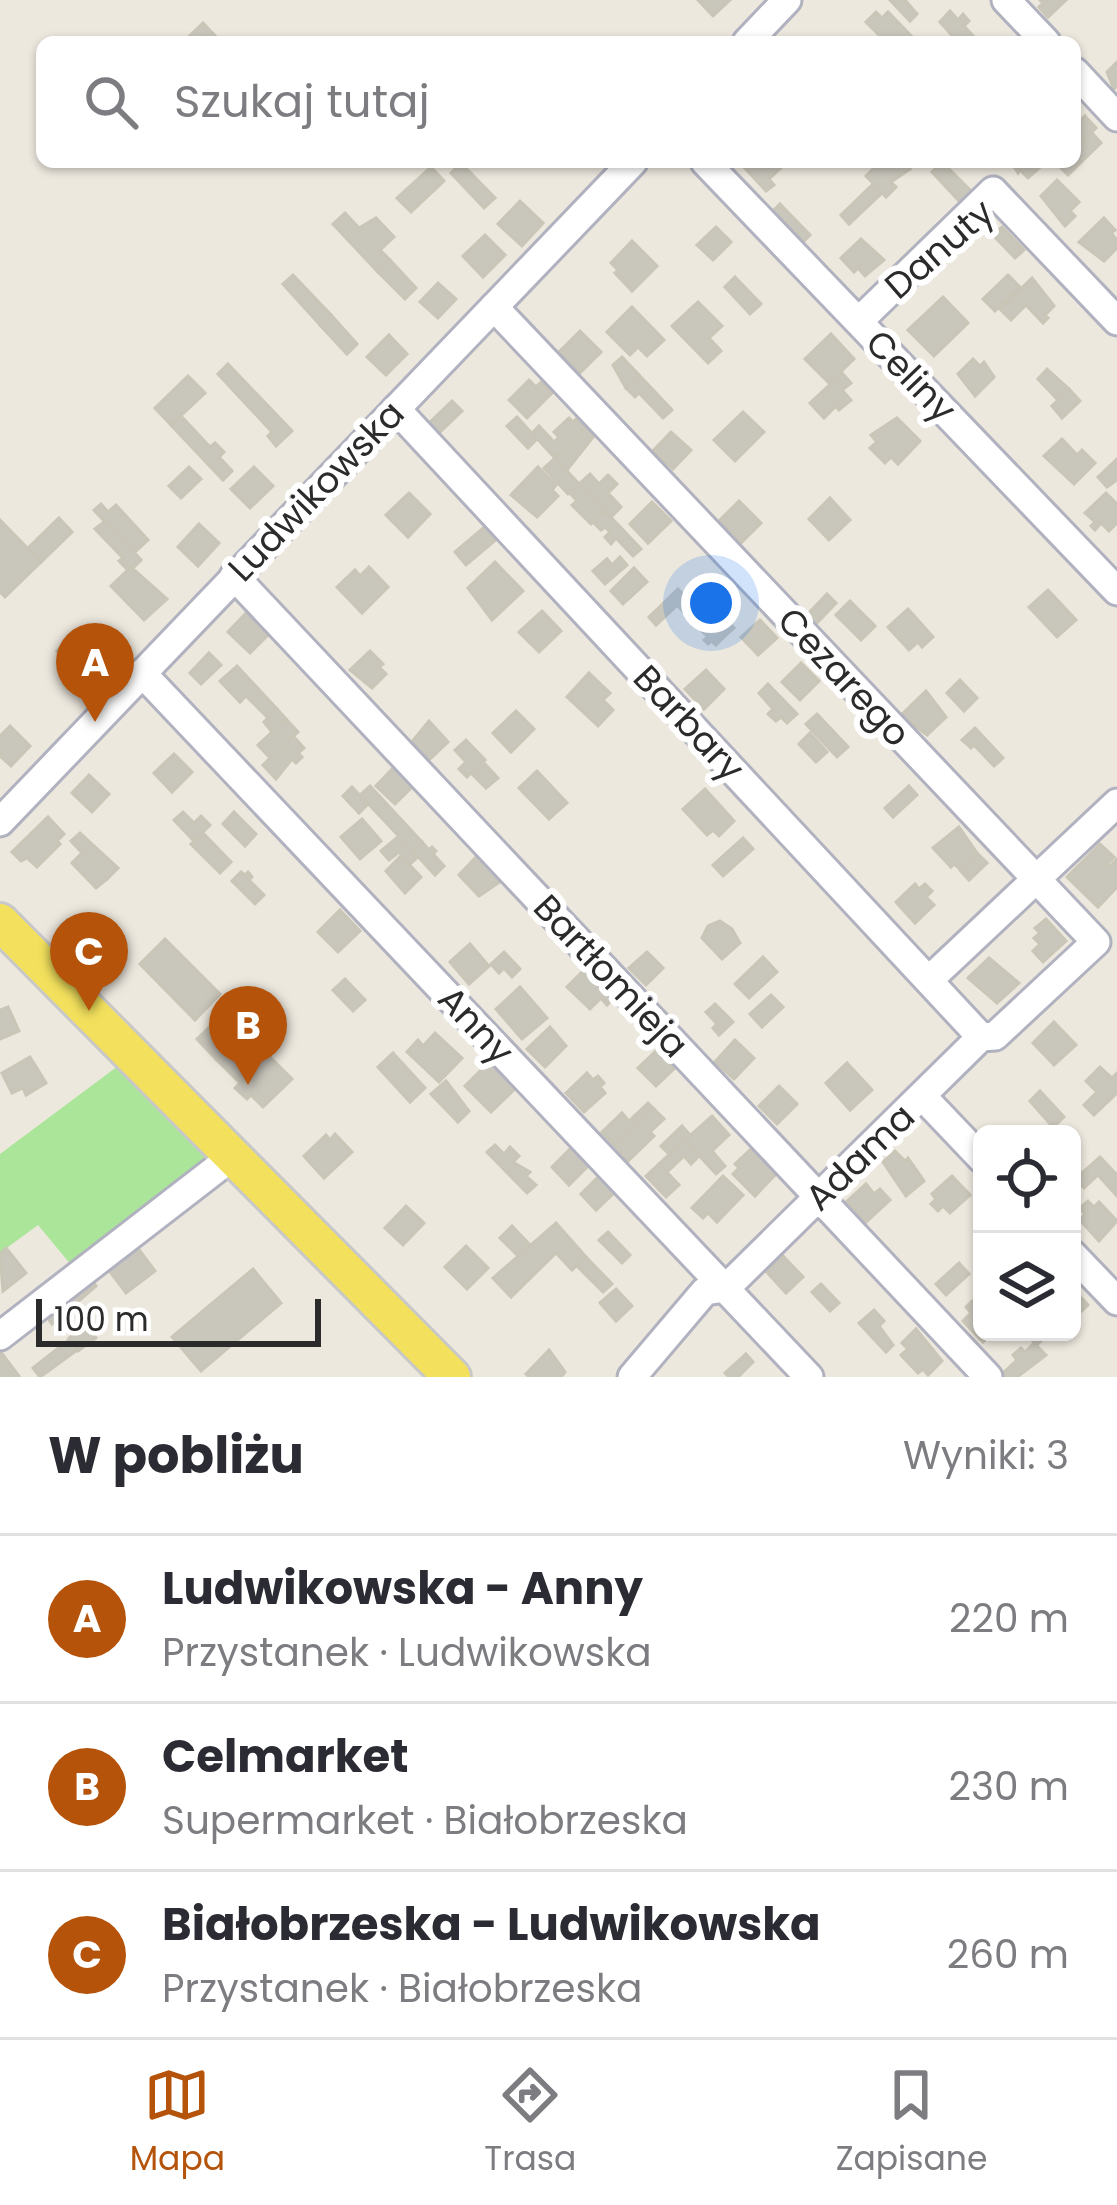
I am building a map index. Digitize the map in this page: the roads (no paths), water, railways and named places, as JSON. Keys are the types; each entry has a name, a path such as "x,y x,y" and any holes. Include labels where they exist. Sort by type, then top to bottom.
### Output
{"main road":[{"path":"0,922 452,1377"}],"street":[{"path":"753,36 787,0"},
{"path":"1006,0 1040,36"},
{"path":"1081,79 1117,116"},
{"name":"Ludwikowska","path":"0,822 627,168"},
{"name":"Celiny","path":"711,168 1117,591"},
{"name":"Danuty","path":"859,321 993,191 1117,321"},
{"name":"Cezarego","path":"494,308 1096,942"},
{"name":"Barbary","path":"396,409 981,1037"},
{"name":"Bartłomieja","path":"234,576 988,1377"},
{"name":"Anny","path":"142,674 809,1377"},
{"path":"928,980 1117,802"},
{"name":"Adama","path":"632,1377 705,1291 726,1288 981,1037 995,1036 1096,942"},
{"path":"922,1097 973,1150"},
{"path":"0,1336 233,1156"},
{"path":"1081,1263 1117,1301"}],"place":[{"name":"Ludwikowska - Anny","path":"95,722"},
{"name":"Białobrzeska - Ludwikowska","path":"89,1011"},
{"name":"Celmarket","path":"248,1085"}]}
